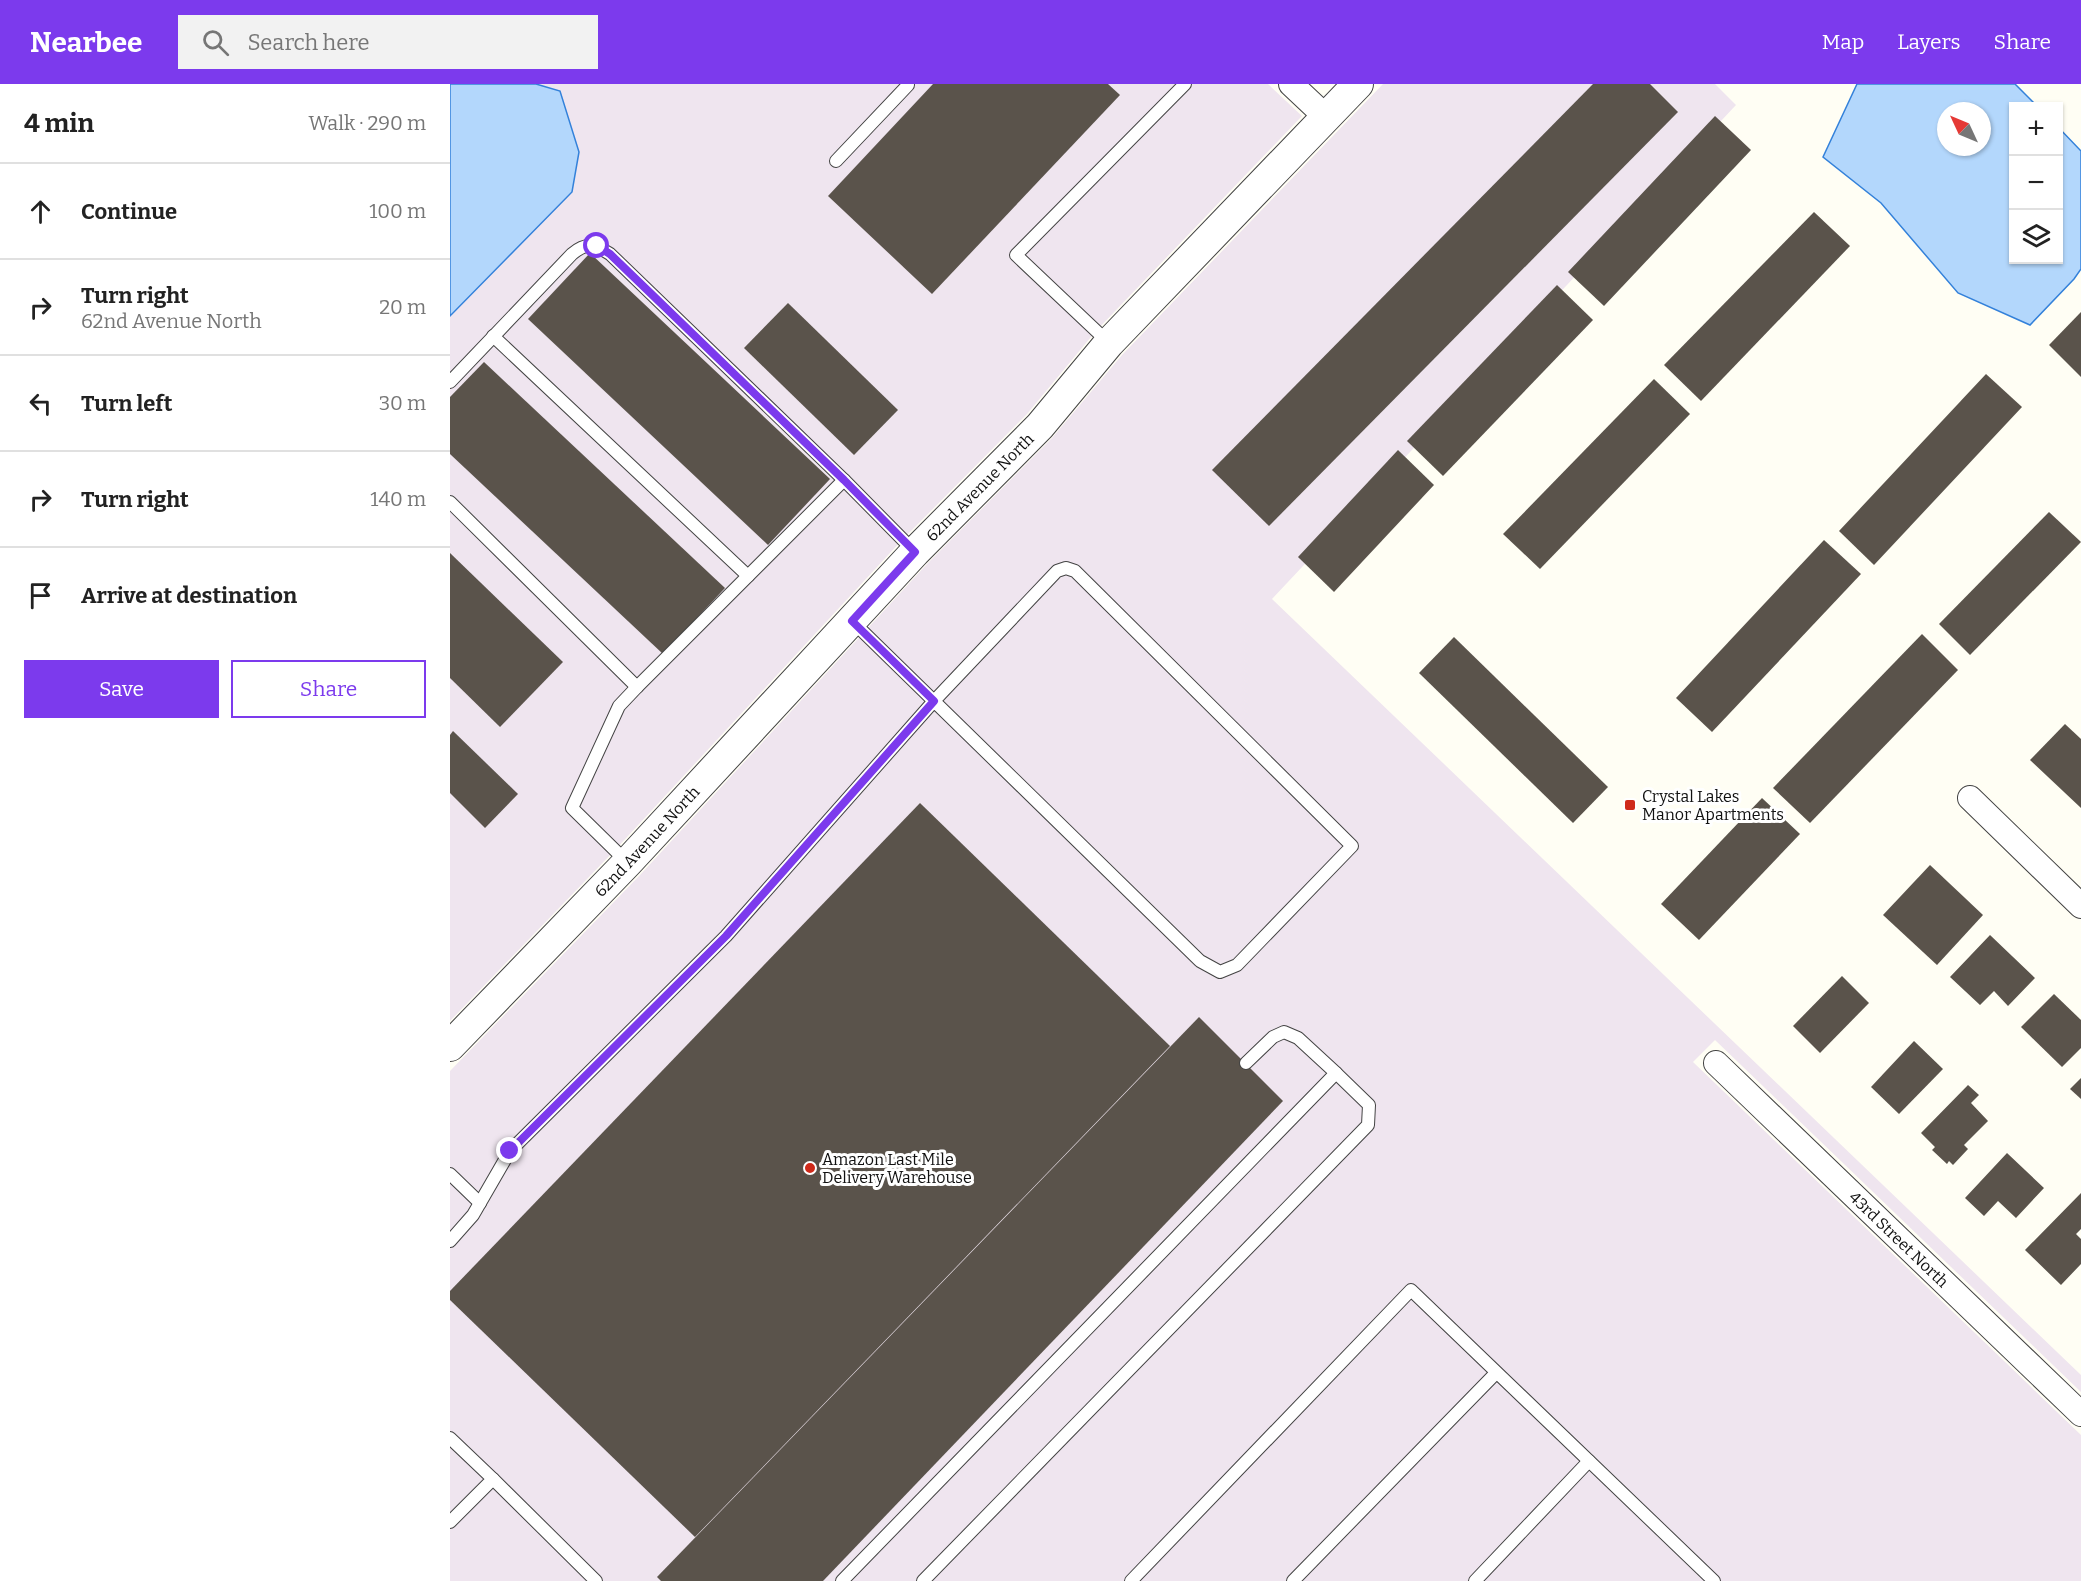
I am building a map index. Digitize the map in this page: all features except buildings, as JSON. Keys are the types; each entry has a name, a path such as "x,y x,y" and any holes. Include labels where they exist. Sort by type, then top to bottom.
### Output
{"street":[{"path":"1291,84 1326,117"},
{"name":"62nd Avenue North","path":"450,1046 628,862 915,552 1040,426 1109,343 1358,84"},
{"path":"1970,798 2081,906"},
{"name":"43rd Street North","path":"1716,1063 2081,1414"}],"lane":[{"path":"836,160 908,84"},
{"path":"1109,343 1016,255 1185,84"},
{"path":"450,382 572,254 579,248 597,246 610,254 844,480 915,552"},
{"path":"493,336 747,576"},
{"path":"628,862 572,808 619,706 844,480"},
{"path":"450,502 638,687"},
{"path":"450,1241 473,1215 510,1151 726,936 934,701 1057,572 1066,568 1075,571 1352,846 1237,965 1220,972 1200,961 934,701 852,621"},
{"path":"923,1581 1368,1125 1369,1105 1298,1038 1284,1032 1273,1036 1246,1063"},
{"path":"842,1581 1336,1073"},
{"path":"450,1174 480,1203"},
{"path":"1136,1579 1411,1290 1714,1581"},
{"path":"1293,1581 1496,1373"},
{"path":"450,1438 596,1581"},
{"path":"1475,1581 1589,1461"},
{"path":"450,1522 493,1479"}],"shaded area":[{"path":"536,84 1268,84 1302,116 1096,331 1027,414 902,540 615,850 450,1021 450,316 572,192 579,152 560,91"},
{"path":"1383,84 1715,84 1736,105 1272,599 2081,1375 2081,1392 1715,1040 1693,1062 2081,1435 2081,1581 450,1581 450,1071 640,875 927,564 1052,438 1122,355"}],"water":[{"path":"450,84 536,84 560,91 579,152 572,192 450,316"},
{"path":"1857,84 2015,84 2033,102 2009,102 2009,264 2063,264 2063,132 2081,151 2081,269 2030,325 1958,293 1881,203 1823,157"}],"place":[{"name":"Crystal Lakes Manor Apartments","path":"1630,805"},
{"name":"Amazon Last Mile Delivery Warehouse","path":"810,1168"}],"route":[{"path":"510,1151 726,936 934,701 852,621 915,552 844,480 610,254 597,246"}]}
